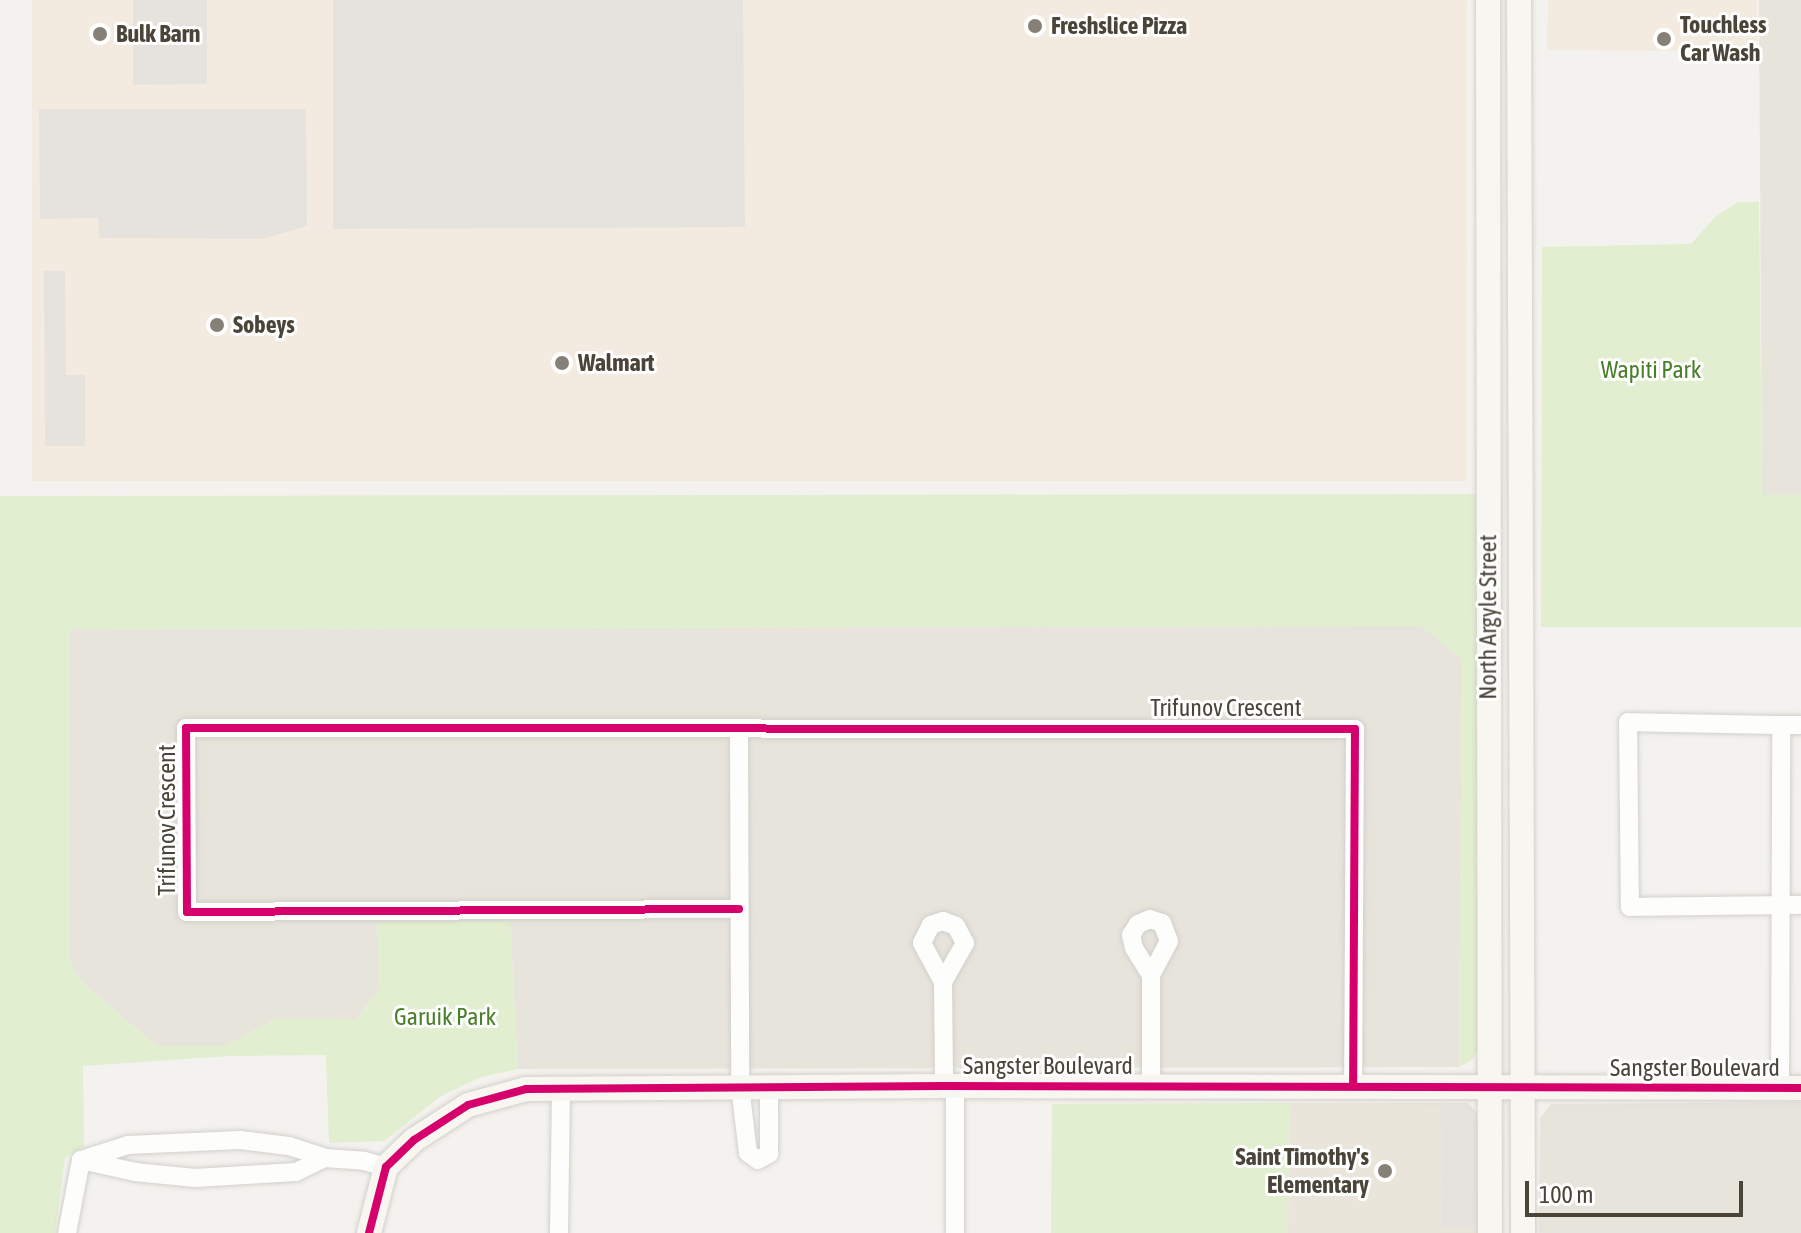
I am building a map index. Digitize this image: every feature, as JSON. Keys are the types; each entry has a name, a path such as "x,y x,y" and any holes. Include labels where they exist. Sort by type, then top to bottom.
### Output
{"street":[{"name":"North Argyle Street","path":"1488,0 1490,1233"},
{"name":"North Argyle Street","path":"1519,0 1523,1233"},
{"path":"1792,905 1630,907 1628,722 1801,725"},
{"path":"1781,725 1792,905 1791,1088"},
{"name":"Trifunov Crescent","path":"739,909 187,912 186,728 1355,729 1353,1086"},
{"path":"739,730 740,1086 748,1153 758,1160 769,1154 769,1087"},
{"path":"1151,975 1151,1086"},
{"path":"943,982 955,1233"},
{"name":"Sangster Boulevard","path":"386,1167 414,1140 468,1105 512,1092 561,1089 740,1086 1791,1088"},
{"path":"559,1233 561,1089"},
{"path":"81,1160 128,1145 180,1140 240,1140 289,1146 325,1158 364,1161 386,1167 369,1233"},
{"path":"81,1160 135,1172 195,1178 296,1172 325,1158"},
{"path":"67,1233 81,1160"}],"shaded area":[{"path":"32,0 1467,0 1467,481 32,481"},
{"path":"133,0 207,0 207,84 133,85"},
{"path":"333,0 743,0 745,227 333,229"},
{"path":"1548,0 1757,0 1757,52 1547,50"},
{"path":"1759,0 1801,0 1801,495 1762,495"},
{"path":"39,109 306,109 307,226 262,239 99,238 98,218 40,219"},
{"path":"44,271 65,271 66,375 85,375 85,446 45,446"},
{"path":"1421,626 1462,659 1459,1067 518,1069 510,922 377,922 380,988 356,1019 275,1019 226,1046 156,1046 82,982 70,963 69,629"},
{"path":"1801,1102 1801,1233 1539,1233 1540,1118 1551,1104"},
{"name":"Saint Timothy's Elementary","path":"1289,1103 1468,1103 1480,1233 1288,1233"},
{"path":"1468,1103 1480,1115 1481,1227 1442,1228 1441,1104"}],"green space":[{"name":"Wapiti Park","path":"1738,202 1759,202 1762,495 1801,495 1801,627 1541,627 1542,247 1691,244 1715,217"},
{"name":"Garuik Park","path":"1478,494 1479,1049 1472,1060 1459,1067 1462,659 1421,626 70,629 70,963 82,982 156,1046 226,1046 275,1019 356,1019 380,988 377,922 510,922 518,1069 481,1077 441,1096 384,1141 329,1143 326,1055 229,1056 83,1066 84,1146 65,1158 55,1233 0,1233 0,496"},
{"path":"1289,1103 1288,1233 1051,1233 1052,1104"}],"cycle path":[{"path":"739,909 187,912 186,728 1355,729 1353,1086"},
{"path":"369,1233 386,1167 414,1140 468,1105 526,1089 944,1086 1801,1088"}],"place":[{"name":"Freshslice Pizza","path":"1035,26"},
{"name":"Bulk Barn","path":"100,34"},
{"name":"Touchless Car Wash","path":"1664,39"},
{"name":"Sobeys","path":"217,325"},
{"name":"Walmart","path":"562,363"},
{"name":"Saint Timothy's Elementary","path":"1385,1171"}]}
